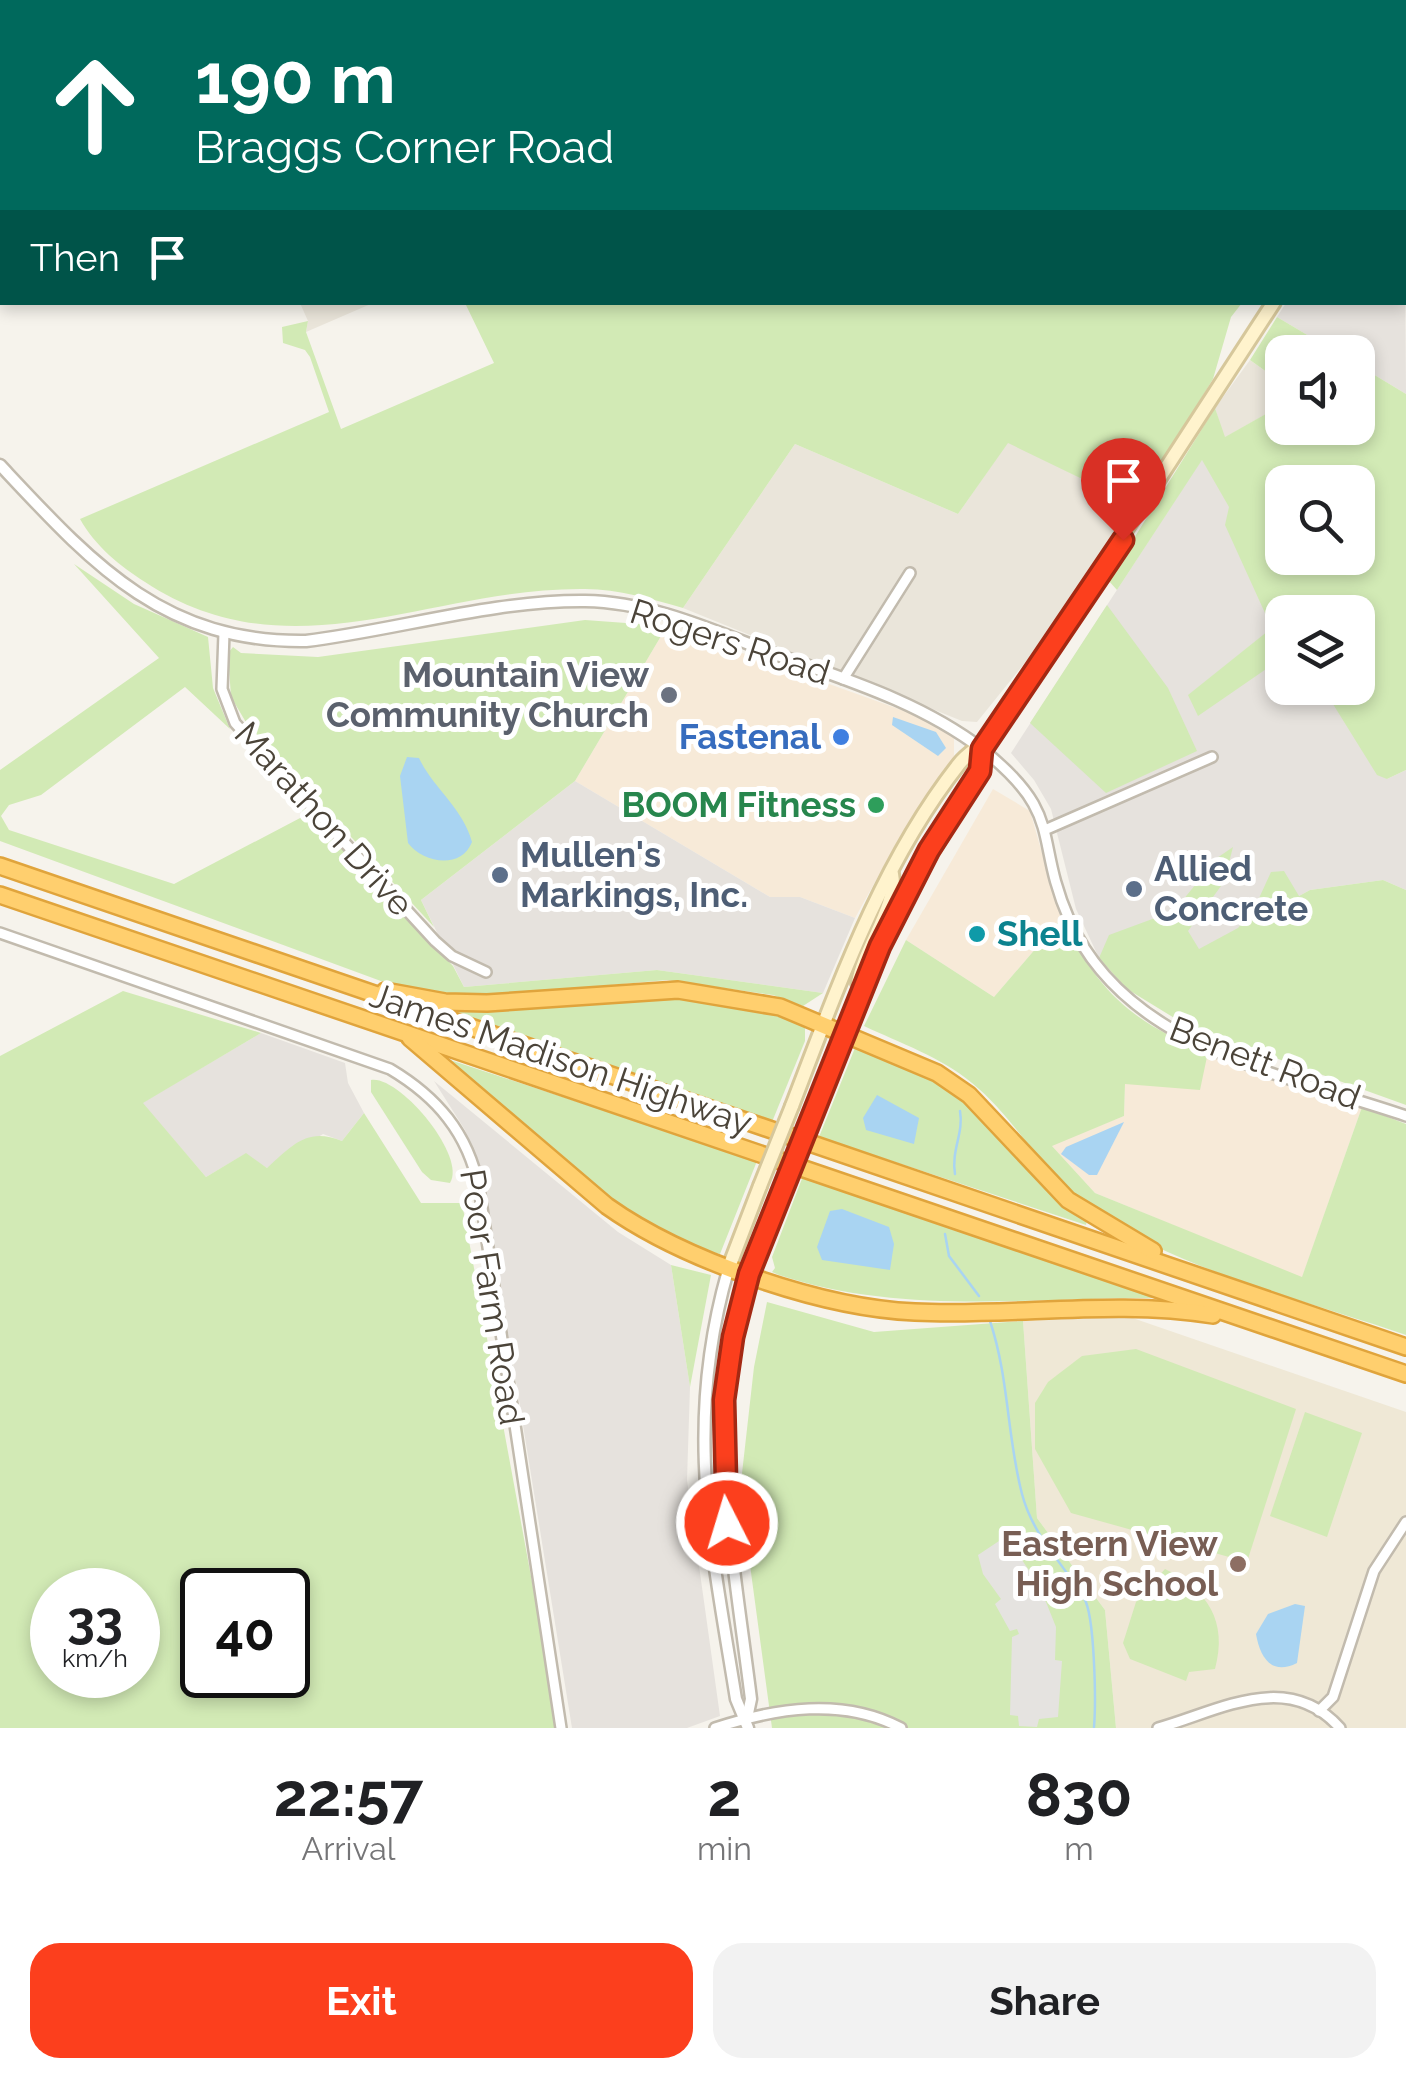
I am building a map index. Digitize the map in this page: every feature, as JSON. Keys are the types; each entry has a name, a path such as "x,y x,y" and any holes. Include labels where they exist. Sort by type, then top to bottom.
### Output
{"highway":[{"name":"James Madison Highway","path":"0,866 1406,1347"},
{"name":"James Madison Highway","path":"0,895 1406,1374"},
{"path":"317,976 466,1003 702,992 755,1000 824,1023 920,1063 969,1095 1039,1173 1094,1220 1226,1284"},
{"path":"403,1032 607,1206 667,1244 729,1268 839,1300 912,1312 1130,1308 1256,1322"}],"main road":[{"path":"729,1268 824,1023 892,874 962,760 982,749 1123,540 1272,305"},
{"path":"749,1274 854,1006 916,874 980,771 982,749"},
{"path":"854,1006 862,962 894,890 892,874"}],"street":[{"name":"Rogers Road","path":"0,465 74,544 118,583 180,619 224,633 306,641 540,605 606,602 678,618 843,679 933,716 982,749"},
{"path":"843,679 910,573"},
{"name":"Marathon Drive","path":"224,633 222,689 235,723 435,941 452,956 486,972"},
{"name":"Benett Road","path":"982,749 1024,784 1047,829 1068,917 1094,965 1122,997 1160,1024 1210,1048 1406,1116"},
{"path":"1047,829 1212,757"},
{"name":"Poor Farm Road","path":"0,934 366,1059 414,1083 450,1118 466,1147 478,1184 561,1728"},
{"path":"729,1268 709,1347 701,1445 706,1507 736,1699 748,1724"},
{"path":"748,1724 751,1698 727,1523 722,1429 733,1337 749,1274"},
{"path":"1319,1710 1333,1697 1374,1571 1406,1522"},
{"path":"1158,1728 1262,1696 1296,1700 1319,1710 1340,1728"},
{"path":"715,1728 841,1707 876,1714 901,1728"}],"shaded area":[{"path":"301,305 368,305 306,332 308,321"},
{"path":"1285,305 1405,305 1406,394 1375,375 1375,335 1307,335 1277,317"},
{"path":"1250,360 1265,371 1265,415 1224,438 1215,408"},
{"path":"1008,442 1136,505 1073,603 977,722 962,721 683,608 795,444 958,514"},
{"name":"Allied Concrete","path":"1202,459 1265,567 1265,575 1269,575 1281,595 1265,595 1265,705 1344,705 1387,779 1406,770 1406,890 1383,880 1310,890 1127,989 1099,958 1076,909 1051,809 1034,780 1011,753"},
{"path":"667,626 924,718 954,737 954,757 895,846 855,918 800,897 770,897 575,781"},
{"path":"575,781 770,897 800,897 855,918 823,993 657,970 464,987 421,900"},
{"path":"993,789 1030,811 1061,919 994,997 906,940"},
{"path":"261,1033 345,1063 348,1083 364,1113 342,1141 323,1134 267,1168 245,1154 206,1177 142,1103"},
{"path":"1208,1052 1362,1107 1302,1278 1095,1193 1051,1145 1124,1116 1125,1084"},
{"path":"434,1081 618,1232 671,1265 690,1387 687,1480 720,1716 687,1728 572,1728 485,1190 465,1130"},
{"name":"Eastern View High School","path":"1118,1313 1406,1412 1406,1728 1116,1728 1105,1610 1037,1518 1023,1321"},
{"path":"999,1541 1005,1548 1011,1544 1039,1585 1034,1589 1046,1602 1056,1627 1055,1660 1062,1661 1058,1717 1039,1719 1037,1727 1019,1726 1018,1716 1010,1715 1012,1637 1019,1634 1017,1629 1010,1631 995,1604 1001,1599 983,1574 978,1555"}],"green space":[{"path":"466,305 1240,305 1231,317 1213,379 1136,505 1008,443 958,514 795,444 683,608 623,593 585,589 528,592 362,621 308,626 254,623 200,610 145,582 109,555 80,519 329,412 310,357 305,350 283,343 282,327 308,321 306,332 341,429 494,363"},
{"path":"1277,317 1307,335 1266,335"},
{"path":"1265,336 1265,371 1250,360"},
{"path":"1375,375 1406,394 1406,770 1387,779 1377,775 1334,705 1375,705 1375,595 1265,595 1265,613 1225,525 1229,507 1202,460 1117,590 1108,580 1215,408 1225,437 1265,415 1265,445 1375,445"},
{"path":"74,564 134,604 208,637 213,688 230,729 185,687 41,795 9,805 1,816 9,830 174,884 302,817 302,806 453,966 464,987 657,970 823,993 803,1006 773,995 667,980 476,997 389,984 0,841 0,770 159,658"},
{"path":"1107,605 1168,688 1197,751 1106,793 1030,723"},
{"path":"585,620 667,626 575,781 421,900 434,927 247,724 231,697 228,653 233,647 241,653 318,657"},
{"path":"1265,633 1265,670 1198,716 1188,695"},
{"path":"1233,847 1224,882 1188,931 1199,949 1238,928 1254,909 1271,872 1284,871 1299,896 1310,890 1383,880 1406,890 1406,1105 1189,1027 1127,989 1099,958 1109,935 1174,911 1217,858"},
{"path":"1061,919 1089,966 1120,1002 1158,1029 1208,1052 1200,1090 1125,1084 1124,1116 1052,1146 1095,1193 1302,1277 1362,1107 1406,1124 1406,1335 1204,1267 1128,1232 1076,1198 972,1083 934,1058 864,1026 906,940 994,997"},
{"path":"123,991 261,1033 143,1103 206,1177 246,1153 267,1168 310,1137 342,1141 364,1113 421,1203 462,1203 559,1728 0,1728 0,1056"},
{"path":"687,996 782,1013 805,1024 805,1041 772,1122 436,1007"},
{"path":"857,1043 908,1064 970,1104 1044,1185 1087,1220 1086,1225 819,1137"},
{"path":"450,1060 757,1161 720,1254 685,1242 614,1199 543,1143"},
{"path":"371,1080 398,1090 427,1120 449,1155 453,1171 450,1183 431,1180 422,1172 371,1092"},
{"path":"803,1176 1160,1298 920,1300 826,1288 779,1275 772,1272 772,1257"},
{"path":"671,1265 711,1275 690,1387"},
{"path":"767,1302 874,1332 1023,1321 1037,1518 1105,1610 1116,1728 772,1728 740,1491 754,1367"},
{"path":"1136,1349 1296,1409 1247,1562 1071,1513 1035,1449 1035,1403 1048,1382 1082,1356"},
{"path":"1305,1412 1362,1433 1327,1537 1270,1516"},
{"path":"1165,1569 1203,1597 1219,1636 1215,1669 1189,1672 1186,1681 1130,1659 1123,1643 1136,1602"}],"water":[{"path":"893,717 936,732 946,748 938,756 892,725"},
{"path":"407,757 419,758 468,830 472,842 459,857 432,859 408,843 400,776"},
{"path":"877,1095 919,1118 914,1144 866,1130 863,1118"},
{"path":"1124,1122 1097,1175 1089,1175 1061,1154 1066,1147"},
{"path":"842,1209 889,1227 894,1244 890,1270 822,1260 817,1247 830,1211"},
{"path":"1295,1604 1305,1606 1297,1663 1274,1666 1264,1657 1256,1634 1268,1614"}],"waterway":[{"path":"955,1174 960,1111"},
{"path":"945,1234 949,1256 979,1296"},
{"path":"990,1321 1027,1509 1088,1608 1094,1660 1094,1727"}],"place":[{"name":"Mountain View Community Church","path":"669,695"},
{"name":"Fastenal","path":"841,737"},
{"name":"BOOM Fitness","path":"876,805"},
{"name":"Mullen's Markings, Inc.","path":"500,875"},
{"name":"Allied Concrete","path":"1134,889"},
{"name":"Shell","path":"977,934"},
{"name":"Eastern View High School","path":"1238,1564"}],"route":[{"path":"727,1523 722,1429 740,1303 849,1018 916,874 980,771 982,749 1123,540"}]}
